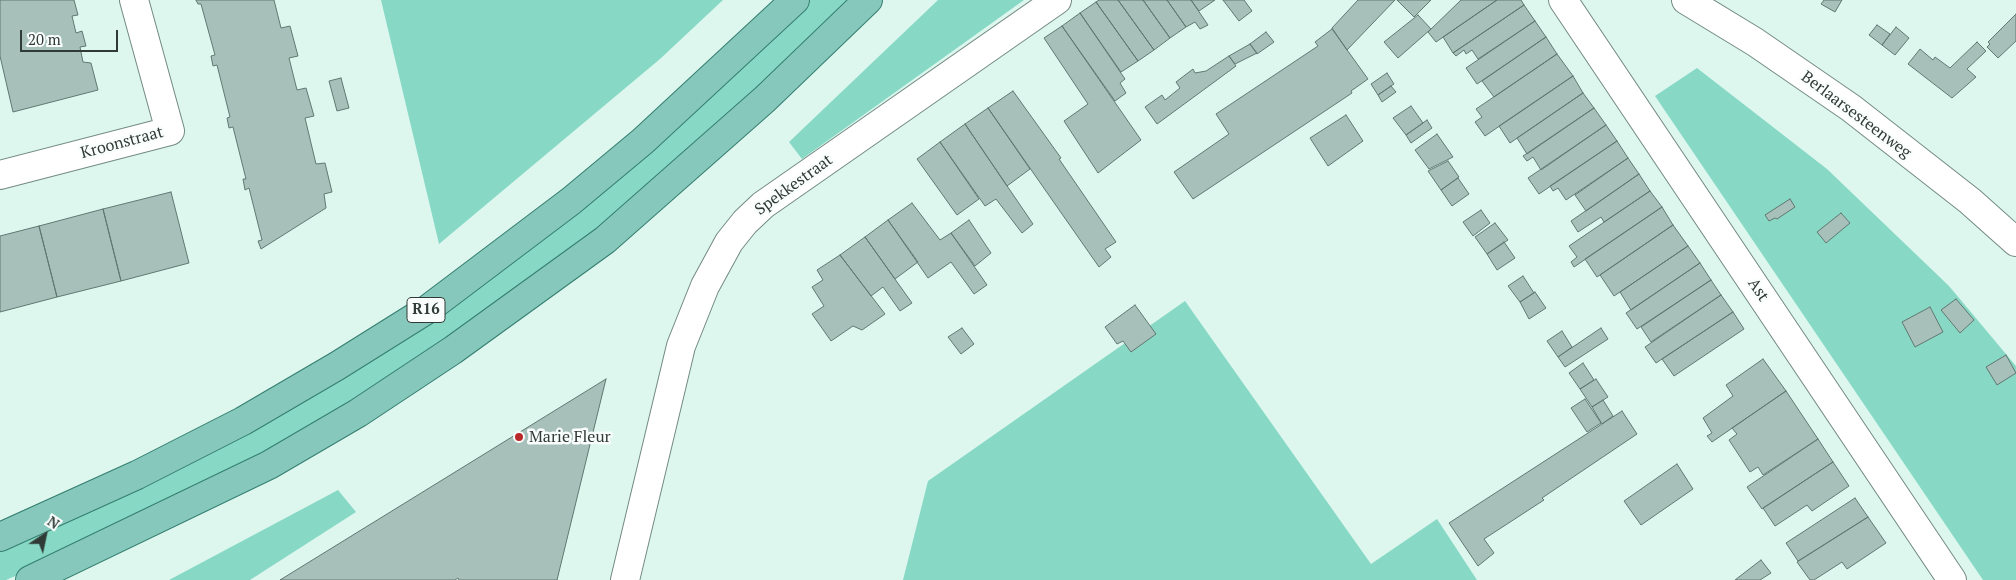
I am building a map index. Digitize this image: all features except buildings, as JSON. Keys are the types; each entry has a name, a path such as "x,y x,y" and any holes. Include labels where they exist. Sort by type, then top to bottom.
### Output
{"main road":[{"name":"R16","path":"0,537 137,475 242,421 337,366 428,309 571,201 643,141 795,0"},
{"path":"30,580 269,465 358,413 453,350 605,240 765,99 868,0"}],"street":[{"name":"Kroonstraat","path":"0,175 170,131 134,0"},
{"name":"Spekkestraat","path":"625,580 680,346 705,286 729,242 763,204 1057,0"},
{"name":"Ast","path":"1563,0 1952,580"},
{"name":"Berlaarsesteenweg","path":"1686,0 1755,42 1851,108 1970,201 2016,242"}],"green space":[{"path":"381,0 723,0 660,59 439,244"},
{"path":"809,0 852,0 749,98 634,200 450,340 268,457 65,555 6,580 0,580 0,544 247,431 615,180"},
{"path":"938,0 1024,0 802,159 789,142"},
{"path":"1697,68 1827,169 1949,286 2016,366 2016,580 1983,580 1655,96"},
{"path":"1185,301 1371,564 1437,519 1477,580 903,580 928,481"},
{"path":"338,490 356,512 250,580 169,580"}],"place":[{"name":"Marie Fleur","path":"519,437"}]}
